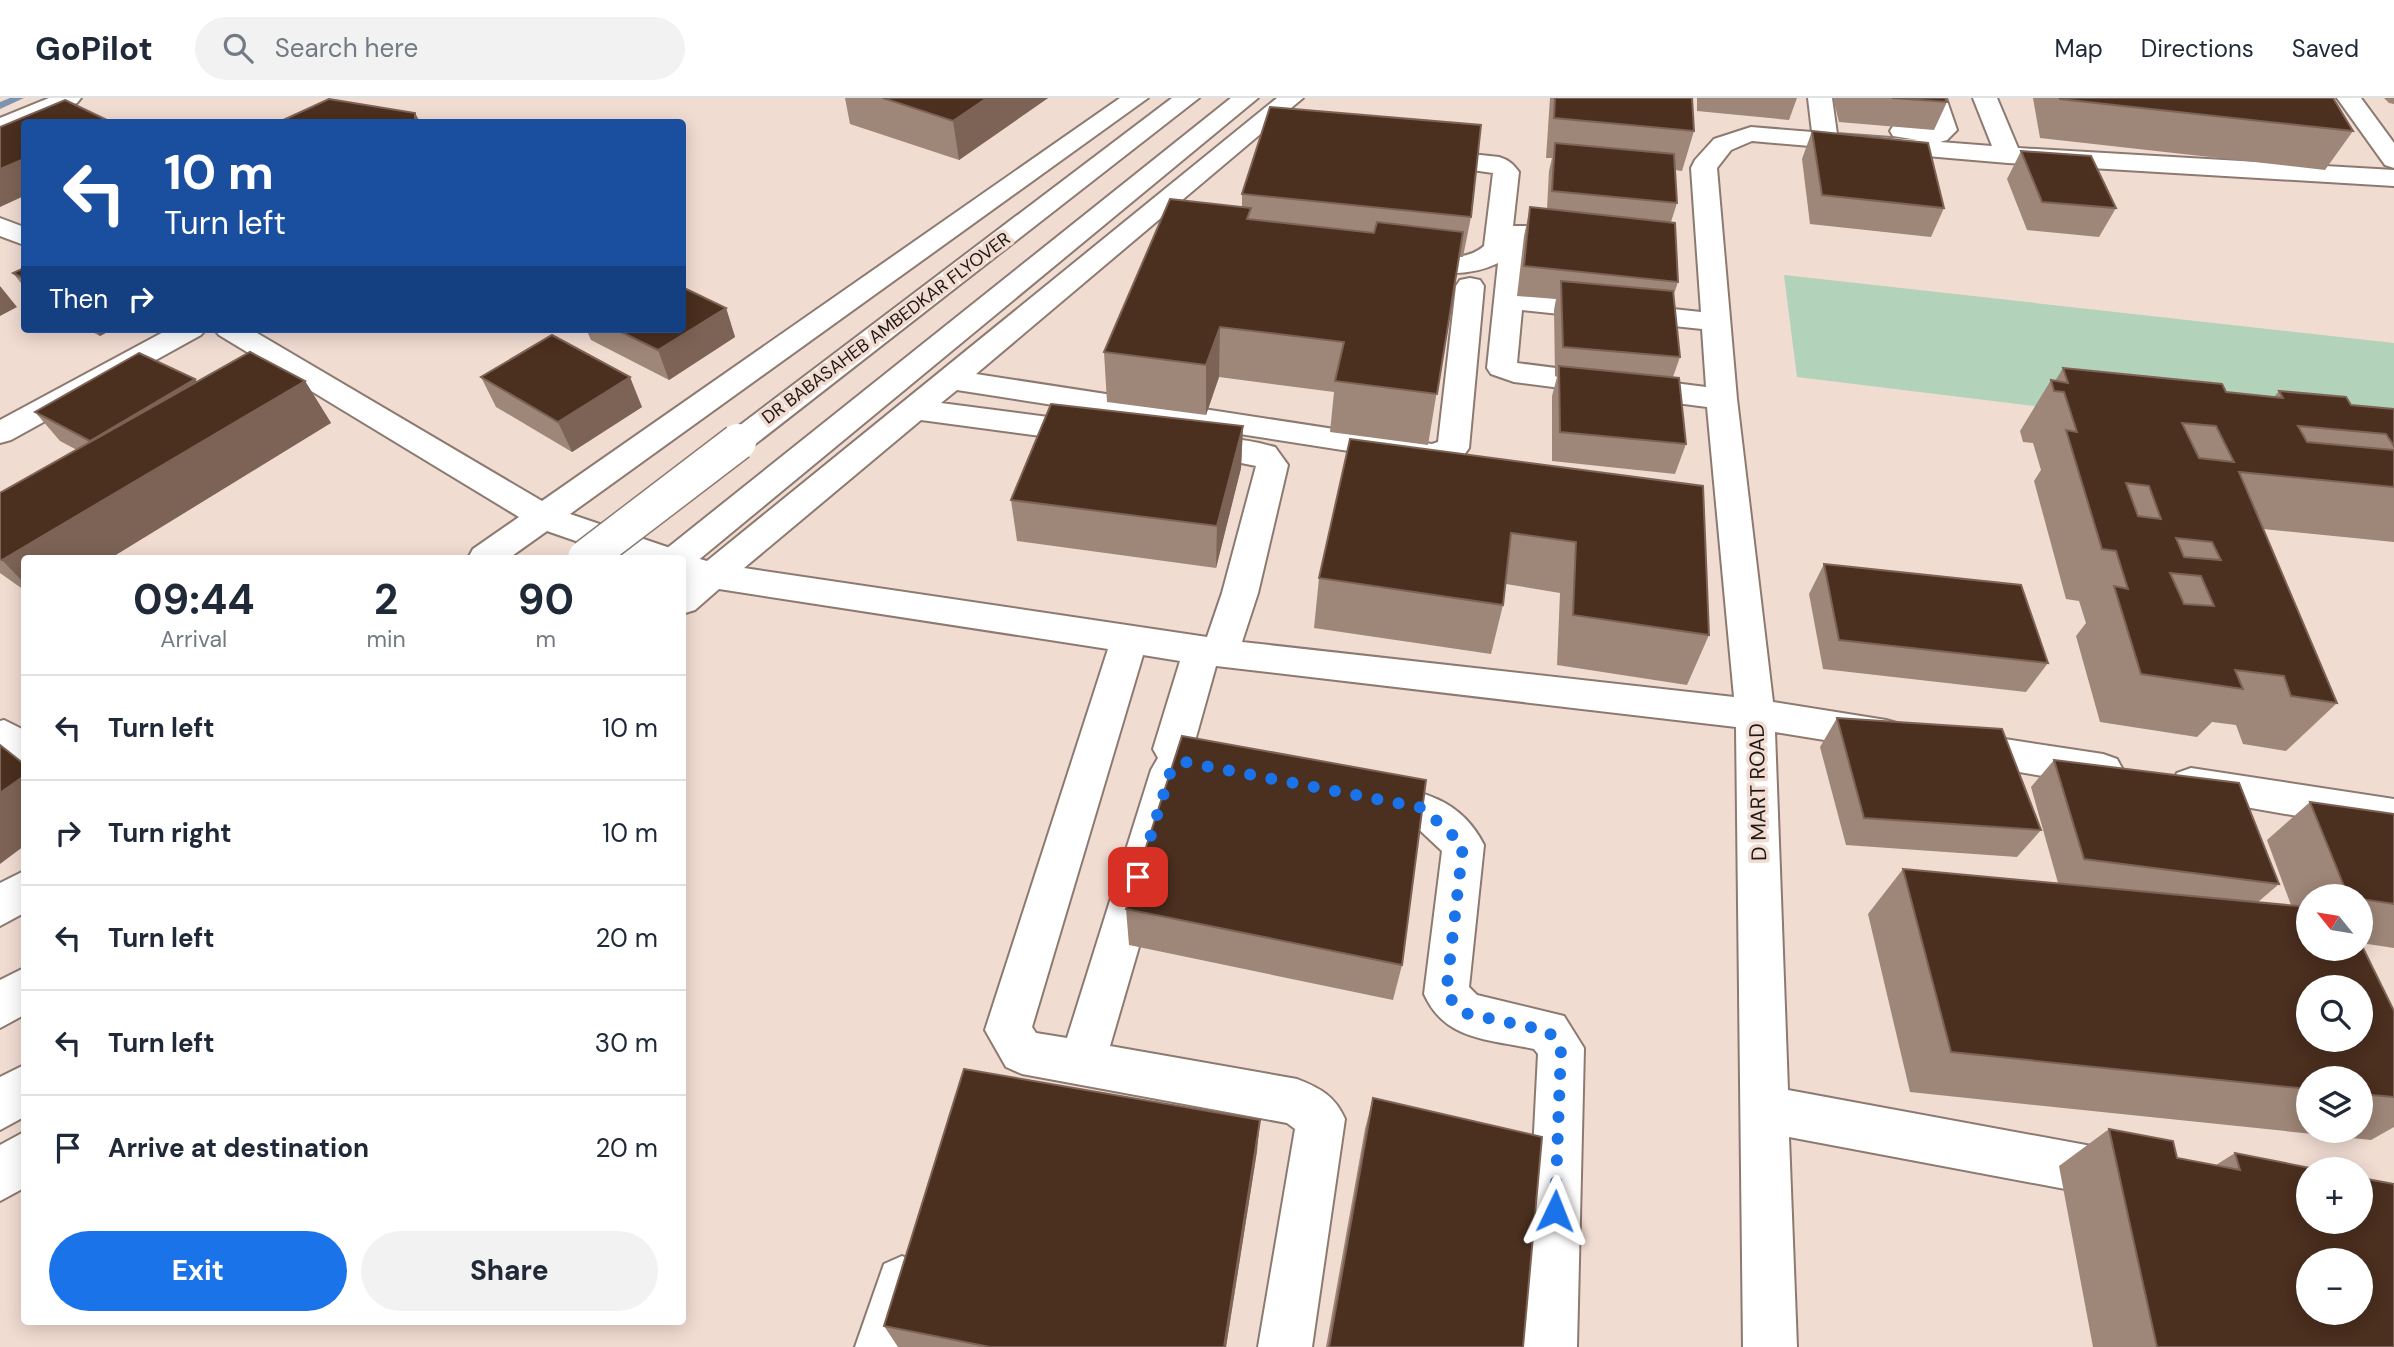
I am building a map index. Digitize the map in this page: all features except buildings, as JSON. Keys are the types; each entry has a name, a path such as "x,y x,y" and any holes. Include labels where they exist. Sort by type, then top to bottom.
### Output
{"street":[{"path":"0,127 69,98"},
{"name":"DR BABASAHEB AMBEDKAR FLYOVER","path":"590,555 1186,98"},
{"path":"682,555 1246,98"},
{"path":"686,593 697,571 948,379 1147,236 1244,138 1291,98"},
{"path":"1820,98 1824,132"},
{"path":"697,571 1211,652 1755,714 1722,399 1704,168 1711,153 1726,141 1751,134 1824,132 1938,135 1945,130 1934,98"},
{"path":"1984,98 2008,155"},
{"path":"489,555 1125,100"},
{"path":"2352,102 2381,108"},
{"path":"2352,102 2394,160"},
{"path":"1824,132 2008,155 2394,178"},
{"path":"1244,138 1281,142"},
{"path":"948,379 1432,454 1453,447 1458,281 1382,263 1470,266 1490,256 1497,249 1506,172 1499,165 1404,155"},
{"path":"0,226 21,236"},
{"path":"1546,234 1519,231 1514,234 1502,368 1514,373 1722,399"},
{"path":"1680,252 1712,256"},
{"path":"1508,300 1717,323"},
{"path":"0,433 184,333"},
{"path":"236,333 542,517 652,555"},
{"path":"911,409 1264,454 1272,465 1240,593 1211,652 1173,749"},
{"path":"1130,639 1008,1030 1022,1052 1297,1102 1321,1119 1285,1347"},
{"name":"D MART ROAD","path":"1770,1347 1755,714 2394,816"},
{"path":"0,737 4,736 21,750"},
{"path":"1082,1064 1171,770 1185,762 1264,778"},
{"path":"1330,790 1423,808 1463,845 1446,994 1464,1013 1548,1031 1561,1048 1550,1347"},
{"path":"0,907 21,891"},
{"path":"0,1007 21,990"},
{"path":"0,1107 21,1090"},
{"path":"1764,1109 2161,1183"},
{"path":"0,1177 21,1159"},
{"path":"882,1347 915,1242"}],"green space":[{"path":"1784,275 2394,343 2394,450 1797,377"}],"waterway":[{"path":"0,106 19,98"}],"route":[{"path":"1138,877 1171,770 1185,762 1423,808 1463,845 1446,994 1464,1013 1548,1031 1561,1048 1555,1211"}]}
